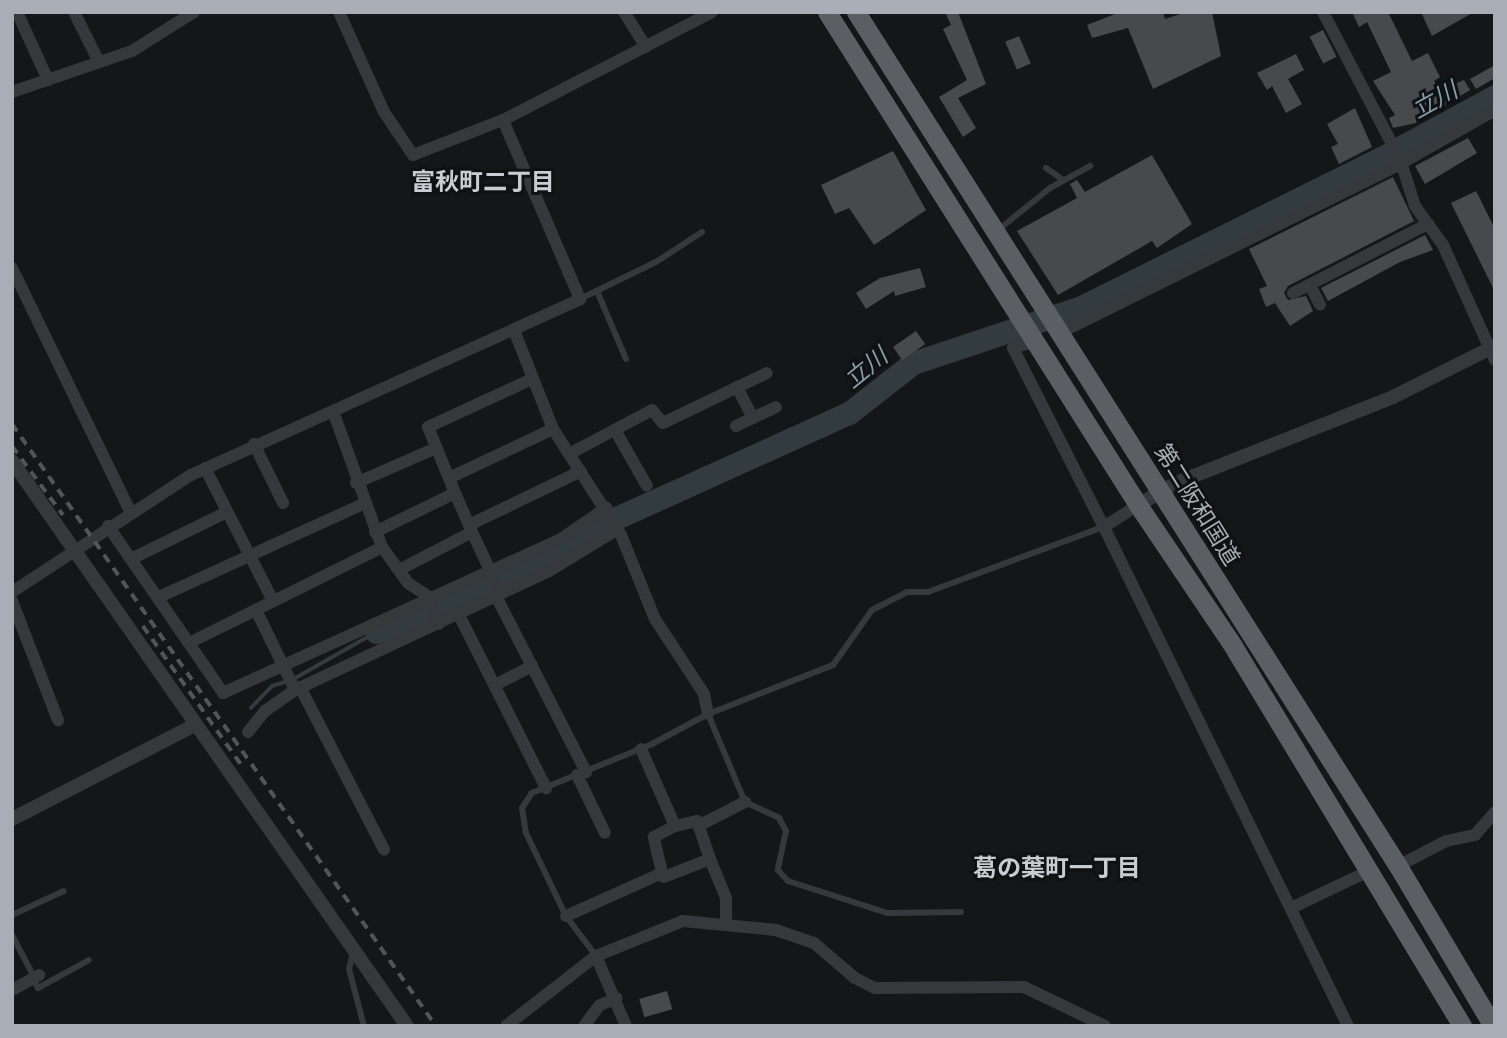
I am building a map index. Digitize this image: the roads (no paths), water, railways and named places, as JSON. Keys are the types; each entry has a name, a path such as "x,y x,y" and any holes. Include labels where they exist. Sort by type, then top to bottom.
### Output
{"highway":[{"path":"827,12 1138,505 1233,646 1462,1026"},
{"name":"第二阪和国道","path":"856,12 1398,866 1493,1026"}],"street":[{"path":"16,12 48,80"},
{"path":"74,12 99,62"},
{"path":"12,92 132,51 180,16 194,12"},
{"path":"339,12 384,112 413,155 503,120 712,12"},
{"path":"624,12 646,47"},
{"path":"1104,527 1162,492 1370,407 1493,351 1443,246 1415,206 1392,144 1323,12"},
{"path":"1054,323 1400,162 1495,110"},
{"path":"12,592 130,511 205,468 580,299 503,120"},
{"path":"1293,293 1373,245 1428,224"},
{"path":"12,268 130,511"},
{"path":"1310,285 1320,305"},
{"path":"514,331 553,429 618,529 655,619 704,694 708,714"},
{"path":"1030,331 1013,348 1104,527 1348,1026"},
{"path":"569,454 652,410 663,423 767,373"},
{"path":"532,379 428,427 605,833"},
{"path":"737,387 753,418"},
{"path":"736,426 776,407"},
{"path":"333,411 363,505 382,547 399,570 430,601 438,622"},
{"path":"449,478 553,429"},
{"path":"615,430 647,486"},
{"path":"254,444 283,503"},
{"path":"356,483 436,448"},
{"path":"12,461 407,1026"},
{"path":"205,468 273,601"},
{"path":"399,570 471,528 581,471"},
{"path":"375,532 455,493"},
{"path":"159,597 363,505"},
{"path":"107,526 191,642 223,693 285,668 491,574 561,539 607,510"},
{"path":"131,559 227,512"},
{"path":"248,732 265,711 296,688 438,622 459,615 587,551 618,529"},
{"path":"191,642 382,547"},
{"path":"12,601 58,720"},
{"path":"256,610 384,850"},
{"path":"459,615 546,788"},
{"path":"495,685 532,666"},
{"path":"12,819 195,725"},
{"path":"641,749 676,826"},
{"path":"698,826 745,802"},
{"path":"1398,866 1446,841 1475,835 1495,812"},
{"path":"710,859 664,877 654,837 676,826 696,821 726,898 726,925"},
{"path":"1291,908 1369,872"},
{"path":"566,916 662,873"},
{"path":"506,1026 596,956 683,921 776,930 814,943 855,978 875,988 1024,987 1105,1026"},
{"path":"596,956 617,998 626,1026"},
{"path":"22,1002 14,990 36,977"},
{"path":"584,1026 600,1005 617,998"}],"lane":[{"path":"996,232 1063,180 1090,166"},
{"path":"1046,168 1063,180"},
{"path":"580,299 656,262 702,232"},
{"path":"597,291 626,359"},
{"path":"596,956 566,916 526,833 522,808 532,793 641,749 708,714 833,665 872,610 906,592 928,592 1104,527"},
{"path":"708,714 745,802 779,818 786,831 778,870 788,881 887,913 961,912"},
{"path":"12,915 64,891"},
{"path":"12,935 36,977 38,988 89,960"},
{"path":"354,951 349,968 364,1026"}],"waterway":[{"name":"立川","path":"1399,148 1495,96"},
{"name":"立川","path":"376,632 452,603 584,540 614,519 849,413 913,363 1081,307 1391,153"},
{"path":"251,708 272,686 292,680 376,632"}],"railway":[{"path":"12,424 436,1026"},
{"path":"12,446 63,515"},
{"path":"143,626 242,766"}],"district":[{"name":"富秋町二丁目","path":"483,181"},
{"name":"葛の葉町一丁目","path":"1057,867"}]}
